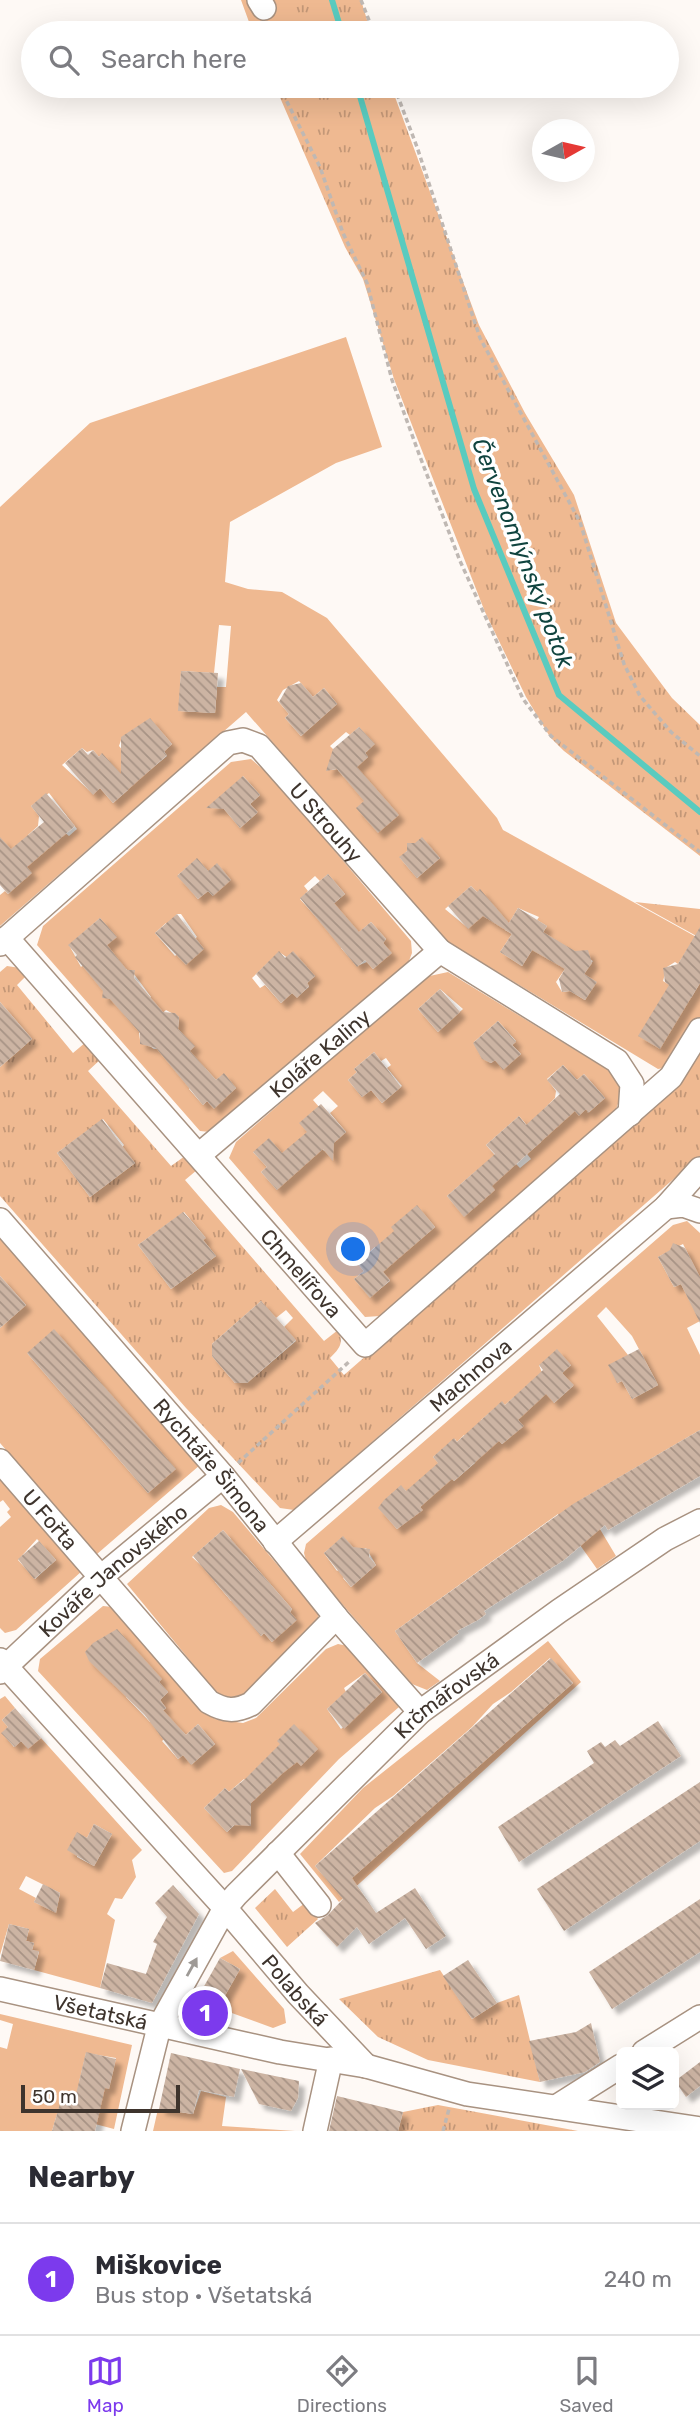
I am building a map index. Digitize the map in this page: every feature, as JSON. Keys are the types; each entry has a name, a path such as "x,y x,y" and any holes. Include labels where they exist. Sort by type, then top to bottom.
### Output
{"street":[{"name":"U Strouhy","path":"3,941 228,743 243,740 259,746 439,951 617,1061 632,1084 629,1114"},
{"name":"Chmelířova","path":"3,941 199,1155 365,1345 629,1114"},
{"name":"Koláře Kaliny","path":"199,1155 439,951"},
{"path":"629,1114 671,1077 700,1030"},
{"name":"Machnova","path":"275,1542 666,1207 700,1169"},
{"path":"666,1207 682,1205 700,1211"},
{"name":"Rychtáře Šimona","path":"0,1220 230,1471 275,1542 420,1713"},
{"name":"U Fořta","path":"0,1461 102,1576"},
{"name":"Kováře Janovského","path":"2,1666 102,1576 230,1471"},
{"name":"Krčmářovská","path":"133,2131 159,2026 225,1908 420,1713 559,1611 665,1539 700,1521"},
{"path":"102,1576 209,1702 222,1710 238,1710 251,1704 336,1617"},
{"name":"Polabská","path":"2,1666 366,2066"},
{"path":"278,1853 319,1906"},
{"name":"Všetatská","path":"0,1989 290,2054 366,2066"},
{"path":"290,2054 309,2042 316,2027 314,2011"},
{"path":"652,2047 700,2017"},
{"path":"315,2131 331,2059"},
{"path":"366,2066 467,2094 635,2122 700,2129"},
{"path":"556,2107 616,2069"}],"path":[{"path":"361,0 369,21"},
{"path":"285,98 320,167 343,233 367,283 392,380 410,429 460,561 523,699 551,736 700,852"},
{"path":"399,98 480,338 580,522 624,664 640,696 671,732 700,757"},
{"path":"230,1471 340,1372"}],"green space":[{"path":"241,0 361,0 367,21 249,21"},
{"path":"280,98 395,98 479,325 525,413 574,495 616,623 672,698 700,725 700,856 564,751 550,737 526,697 485,612 394,379 363,279 345,247"},
{"path":"346,337 382,447 336,463 230,522 225,582 248,589 282,592 327,618 497,818 503,830 700,939 690,945 678,964 675,962 667,967 663,981 691,998 700,983 700,1020 670,1067 658,1069 448,942 246,712 0,926 0,895 5,891 8,894 31,873 0,850 0,507 90,423","holes":["219,625 231,626 226,687 217,687 215,713 179,711 181,671 214,673","299,681 313,697 324,688 337,704 301,736 285,718 289,714 277,700 283,690","150,719 172,744 164,751 167,756 144,775 119,746 122,737","359,727 374,744 365,753 368,757 344,777 337,769 332,770 328,766 338,754 330,746 346,732 350,735","82,748 87,752 93,750 99,757 102,754 108,767 128,790 113,803 100,788 93,794 62,765","49,793 77,829 69,836 64,832 28,835 38,826 39,816 31,806","415,843 440,858 417,878 400,858 407,851 407,846","471,886 477,892 468,928 445,909","518,908 539,917 537,920 547,926 522,966 500,952 512,934 505,930","567,947 593,961 584,974 596,982 585,1000 570,991 562,992 556,982 565,969"]},
{"path":"251,759 273,778 411,941 412,953 407,966 210,1132 200,1131 37,945 43,926 231,762","holes":["243,776 260,795 250,804 257,813 240,828 224,809","197,859 208,871 213,896 208,891 198,899 178,875","328,874 345,894 317,918 300,899 308,891 304,886 315,876 320,881","177,914 181,914 197,937 175,956 155,933 166,923 168,925","100,918 116,937 81,967 69,945","371,922 386,939 383,943 391,953 373,969 367,962 357,966 341,948","279,952 315,976 307,983 309,987 297,997 292,993 281,1003 265,985 260,988 252,978","126,969 134,974 151,997 137,1009 103,995 103,989","166,1010 179,1017 178,1029 194,1046 154,1049 140,1040 139,1033","205,1068 216,1080 224,1074 236,1088 214,1108 207,1101 203,1105 189,1089"]},
{"path":"635,902 700,909 700,938"},
{"path":"7,966 20,968 27,975 17,985 73,1053 86,1042 101,1059 88,1071 171,1166 185,1156 197,1170 185,1180 324,1341 338,1330 340,1345 330,1358 344,1375 674,1087 700,1045 700,1156 294,1510 280,1508 186,1408 0,1196 0,1067 32,1039 0,1002 0,972","holes":["103,1119 135,1163 90,1197 57,1153","184,1212 205,1237 203,1240 216,1256 171,1289 138,1245","261,1301 276,1318 286,1310 293,1318 284,1327 296,1341 247,1383 235,1383 212,1356 212,1344"]},
{"path":"448,972 613,1073 619,1082 621,1094 616,1109 380,1316 365,1317 229,1158 236,1142 425,977","holes":["440,989 463,1009 438,1032 418,1009","498,1021 516,1041 512,1045 521,1054 503,1069 495,1060 491,1063 482,1058 474,1042","374,1052 381,1061 386,1058 391,1065 387,1068 402,1086 382,1103 371,1090 362,1097 348,1080 357,1072 354,1069","563,1065 577,1080 584,1074 605,1098 589,1112 586,1109 579,1115 575,1111 545,1108 555,1098 556,1091 547,1079","323,1091 338,1106 330,1113 346,1132 324,1151 302,1125 303,1120 320,1108 313,1100","519,1116 541,1142 527,1154 531,1159 520,1168 516,1164 508,1170 486,1145","253,1152 282,1153 277,1190 261,1172 267,1167","478,1170 464,1216 447,1196","417,1206 435,1227 409,1249 400,1238","375,1247 383,1272 390,1281 370,1297 354,1279 364,1271 357,1263"]},
{"path":"687,1221 700,1233 700,1278 683,1244 658,1257 674,1287 681,1284 700,1321 687,1328 700,1355 700,1430 582,1499 616,1556 597,1569 558,1514 395,1631 417,1663 440,1681 427,1690 412,1684 307,1564 304,1553 306,1544 673,1225","holes":["606,1307 632,1336 658,1385 632,1399 622,1381 617,1383 628,1355 597,1316","539,1365 571,1365 562,1373 573,1386 554,1403","514,1397 518,1420 523,1426 502,1444 481,1420 502,1402 505,1405","464,1435 477,1450 475,1463 454,1481 433,1457 455,1439 457,1442","401,1486 406,1491 432,1496 420,1507 422,1510 397,1529 379,1508","343,1537 357,1552 366,1548 376,1565 351,1587 343,1578 346,1575 341,1568 337,1571 324,1553"]},
{"path":"0,1235 200,1465 97,1554 0,1443 0,1328 26,1305 0,1276","holes":["27,1353 120,1406 175,1469 148,1493"]},
{"path":"0,1477 82,1571 16,1630 5,1633 0,1628 0,1527 11,1517 7,1512 10,1509 3,1500 0,1502","holes":["37,1539 56,1560 35,1579 18,1560"]},
{"path":"221,1505 233,1512 318,1613 318,1627 247,1698 234,1703 220,1697 127,1584 209,1508","holes":["223,1530 231,1539 229,1542 246,1556 292,1609 272,1642 264,1633 261,1636 234,1599 231,1601 215,1582 217,1580 192,1557"]},
{"path":"103,1606 113,1607 215,1719 243,1723 256,1718 326,1649 338,1644 348,1646 399,1707 339,1759 232,1871 224,1873 38,1671 40,1659","holes":["365,1673 382,1692 341,1729 327,1709 346,1692 344,1688","161,1679 159,1682 168,1692 160,1700 166,1708 150,1722 126,1697","198,1724 215,1744 192,1764 183,1755 178,1759 162,1741 178,1727 186,1735","244,1779 259,1795 245,1808 251,1815 251,1821 246,1825 238,1822 227,1832 204,1808 225,1788 229,1792"]},
{"path":"548,1641 581,1682 339,1902 300,1854 363,1788","holes":["550,1658 573,1683 337,1891 315,1866 375,1808 393,1796 472,1727 493,1704"]},
{"path":"5,1696 15,1708 2,1720 8,1727 2,1733 14,1747 21,1741 28,1748 41,1738 142,1850 132,1860 136,1877 122,1899 115,1898 107,1914 115,1920 100,1988 34,1970 39,1952 32,1950 34,1943 26,1941 29,1929 9,1924 0,1955 0,1699","holes":["94,1824 112,1834 94,1866 77,1857 77,1833 87,1838","26,1876 60,1893 56,1912 34,1902 36,1898 19,1889"]},
{"path":"275,1889 293,1912 305,1903 318,1919 287,1947 255,1908"},
{"path":"233,1951 284,2009 286,2023 273,2028 218,2008 240,1969 220,1958"},
{"path":"440,1970 472,2019 497,2003 519,1995 540,2082 428,2060 378,2037 339,1999"},
{"path":"0,2014 132,2045 114,2129 57,2114 52,2131 0,2131 0,2047 7,2049 13,2024 0,2020","holes":["86,2053 116,2058 109,2088 79,2082"]},
{"path":"201,2091 226,2097 222,2126 295,2131 153,2131 158,2109 193,2114"},
{"path":"438,2105 578,2131 398,2131 403,2112"}],"building":[{"path":"181,671 218,673 215,713 178,711"},
{"path":"301,683 313,697 324,688 337,704 301,736 285,718 289,714 279,702 288,686"},
{"path":"150,718 172,744 164,752 167,755 113,803 100,788 93,795 65,763 82,748 88,755 93,750 99,757 102,753 121,774 121,737"},
{"path":"359,727 375,744 365,753 368,757 357,767 399,815 378,833 356,808 364,801 337,769 326,771 333,749"},
{"path":"243,776 260,795 250,804 258,812 240,828 224,809 206,808"},
{"path":"46,793 75,826 27,867 32,873 8,894 0,885 0,837 11,849 44,822 31,806"},
{"path":"422,837 440,858 417,878 399,857 407,851 407,843 415,843"},
{"path":"197,858 208,871 217,863 231,880 213,896 208,891 198,899 177,876"},
{"path":"328,874 345,894 334,903 359,932 371,922 386,939 383,943 392,953 373,969 365,960 357,967 300,898"},
{"path":"471,886 477,892 480,889 509,923 518,908 547,926 543,932 575,951 588,950 592,963 584,974 597,982 585,1000 570,991 562,992 559,979 565,969 532,950 522,966 500,952 512,934 483,916 468,929 448,906"},
{"path":"177,914 204,949 186,965 155,933"},
{"path":"100,918 117,937 107,945 127,970 135,970 134,978 163,1012 175,1013 179,1017 178,1029 195,1046 190,1051 216,1080 224,1073 236,1088 214,1109 207,1101 203,1105 156,1048 140,1044 140,1033 110,999 102,998 103,991 75,957 77,955 68,945"},
{"path":"700,927 700,983 660,1049 638,1036 669,985 665,982 663,968 678,964"},
{"path":"279,951 285,958 293,951 315,976 297,998 292,993 281,1003 256,974"},
{"path":"440,989 460,1012 438,1032 418,1009"},
{"path":"0,1002 32,1039 0,1067"},
{"path":"498,1021 516,1042 512,1045 521,1054 503,1070 495,1060 491,1063 482,1059 473,1043"},
{"path":"374,1052 401,1087 382,1103 371,1090 362,1097 348,1080 357,1072 354,1069"},
{"path":"563,1065 577,1080 584,1074 605,1098 588,1113 586,1109 579,1116 575,1111 492,1186 495,1190 464,1217 447,1196 495,1154 486,1145 519,1116 526,1125 560,1094 547,1080"},
{"path":"321,1104 346,1132 334,1143 333,1161 323,1149 277,1190 261,1172 267,1167 253,1152 269,1138 282,1153 307,1132 299,1123"},
{"path":"102,1119 135,1163 90,1197 57,1153"},
{"path":"417,1205 435,1227 383,1272 390,1280 370,1298 354,1279 364,1271 357,1263 394,1231 391,1227"},
{"path":"183,1212 206,1238 203,1240 216,1256 171,1289 138,1245"},
{"path":"673,1243 685,1248 700,1277 700,1323 681,1284 674,1287 658,1257 670,1250"},
{"path":"0,1276 26,1305 0,1328"},
{"path":"261,1301 296,1340 247,1383 235,1383 212,1356 212,1344"},
{"path":"54,1329 176,1469 148,1493 27,1353"},
{"path":"557,1349 571,1365 562,1373 574,1385 554,1403 546,1394 518,1420 524,1426 502,1444 499,1441 454,1481 452,1479 420,1507 423,1510 397,1529 378,1508 384,1500 401,1485 406,1491 438,1463 433,1457 454,1438 457,1442 502,1401 505,1405 543,1370 539,1365"},
{"path":"639,1349 658,1385 632,1399 622,1381 617,1383 608,1365"},
{"path":"700,1430 700,1476 608,1530 605,1525 564,1560 484,1611 486,1614 457,1631 459,1633 417,1663 395,1631 573,1504"},
{"path":"223,1530 292,1609 290,1612 297,1620 272,1642 264,1633 261,1636 193,1556"},
{"path":"343,1536 353,1547 370,1549 369,1557 376,1565 351,1587 324,1553"},
{"path":"39,1541 56,1560 34,1579 18,1559"},
{"path":"117,1629 162,1679 159,1682 168,1692 160,1700 166,1708 163,1710 186,1735 198,1724 215,1744 191,1765 183,1755 178,1759 144,1714 89,1661 85,1652 93,1643"},
{"path":"551,1658 573,1683 352,1878 376,1913 415,1888 446,1936 426,1949 405,1918 369,1944 357,1927 337,1947 315,1923 328,1915 343,1899 315,1866"},
{"path":"365,1673 382,1692 344,1729 327,1709"},
{"path":"15,1708 41,1738 28,1749 21,1741 15,1747 1,1733 8,1727 2,1720"},
{"path":"658,1721 681,1756 519,1862 498,1827 594,1763 587,1751 601,1742 605,1747 615,1740 620,1746"},
{"path":"294,1724 318,1749 301,1766 297,1762 283,1773 251,1803 251,1826 234,1825 227,1832 204,1808 225,1788 229,1792 245,1779 280,1744 277,1741"},
{"path":"700,1782 700,1841 564,1931 537,1889"},
{"path":"94,1824 112,1834 94,1866 67,1850 77,1832 87,1838"},
{"path":"43,1884 60,1893 56,1913 34,1902"},
{"path":"173,1885 199,1914 152,2003 100,1988 107,1963 146,1974 157,1944 153,1942 167,1917 155,1903"},
{"path":"700,1899 700,1952 612,2009 589,1972"},
{"path":"9,1924 29,1929 26,1941 34,1943 32,1950 39,1951 34,1970 0,1961"},
{"path":"220,1958 240,1969 218,2008 198,1997"},
{"path":"468,1960 497,2003 472,2019 443,1976"},
{"path":"591,2023 600,2062 585,2072 540,2082 529,2041 576,2032"},
{"path":"86,2052 116,2059 109,2089 105,2088 95,2131 52,2131 61,2100 74,2103"},
{"path":"171,2053 240,2069 234,2097 199,2090 193,2114 159,2109"},
{"path":"700,2062 700,2086 686,2097 679,2087 679,2078"},
{"path":"241,2069 299,2081 298,2098 291,2111 259,2104"},
{"path":"337,2096 403,2112 398,2131 329,2131"}],"waterway":[{"name":"Červenomlýnský potok","path":"332,0 338,21"},
{"name":"Červenomlýnský potok","path":"360,98 474,489 559,695 700,812"}],"place":[{"name":"Miškovice","path":"205,2013"}]}
